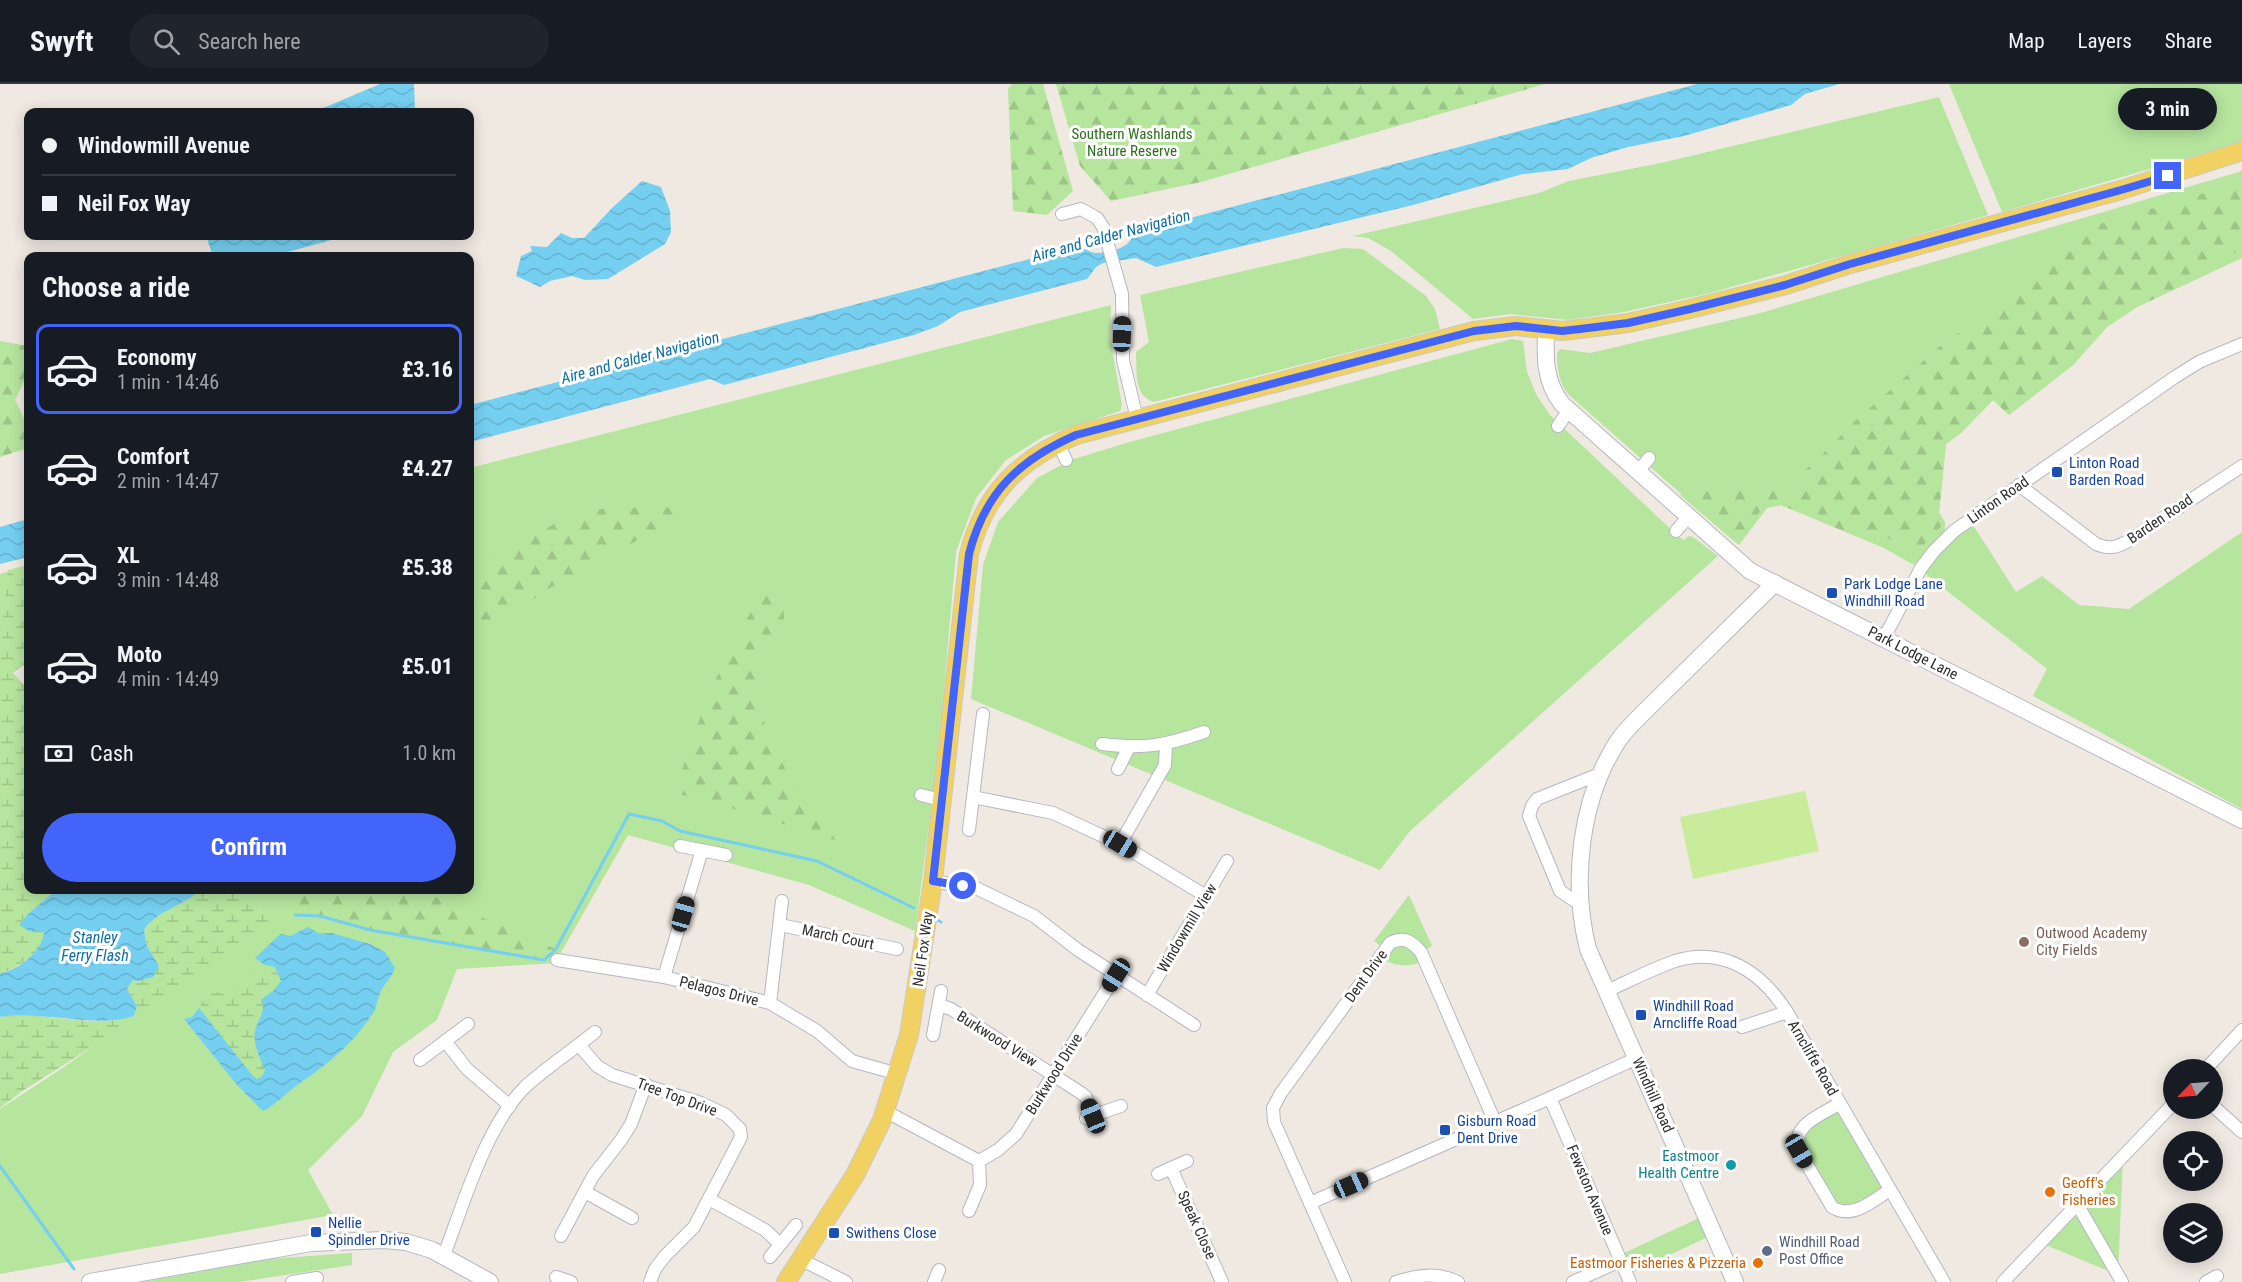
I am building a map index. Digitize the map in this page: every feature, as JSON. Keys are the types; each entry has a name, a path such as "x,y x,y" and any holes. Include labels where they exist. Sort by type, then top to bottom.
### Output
{"main road":[{"name":"Neil Fox Way","path":"786,1282 855,1175 885,1111 897,1074 913,1014 933,881 967,567 973,540 992,499 1012,474 1035,456 1076,435 1474,331 1516,326 1580,329 1628,323 1732,299 2121,190 2242,151"}],"street":[{"path":"1062,214 1081,209 1088,212 1099,221 1106,236 1122,294 1125,375 1137,419"},
{"name":"Park Lodge Lane","path":"1546,329 1547,377 1557,397 1750,571 2242,820"},
{"name":"Linton Road","path":"1884,638 1921,568 1954,531 2175,377 2199,362 2242,344"},
{"path":"1558,426 1569,410"},
{"path":"1058,443 1066,460"},
{"path":"1638,472 1649,458"},
{"name":"Barden Road","path":"2019,485 2096,544 2105,548 2118,547 2242,466"},
{"path":"1676,531 1688,517"},
{"name":"Windhill Road","path":"1735,1282 1588,949 1583,928 1579,875 1587,821 1594,793 1619,740 1639,717 1775,583"},
{"path":"969,830 983,714"},
{"path":"1102,744 1129,747 1166,745 1204,732"},
{"path":"1120,844 1165,765 1166,745"},
{"path":"1118,769 1129,747"},
{"path":"1581,905 1560,891 1529,816 1537,799 1602,773"},
{"path":"921,795 941,800"},
{"path":"973,797 1053,813 1120,844 1206,896"},
{"path":"680,846 726,855"},
{"path":"664,977 702,850"},
{"name":"Windowmill View","path":"1147,995 1227,861"},
{"path":"933,881 978,889 1034,916 1078,950 1194,1025"},
{"name":"March Court","path":"770,1003 782,902"},
{"name":"March Court","path":"780,925 897,949"},
{"name":"Dent Drive","path":"1310,1203 1274,1122 1273,1108 1390,943 1399,939 1406,939 1414,944 1426,960 1495,1122"},
{"name":"Arncliffe Road","path":"1607,991 1675,961 1702,958 1719,959 1747,968 1761,979 1775,992 1944,1282"},
{"name":"Pelagos Drive","path":"557,960 664,977 770,1003 817,1031 852,1061 897,1074"},
{"name":"Burkwood Drive","path":"979,1161 998,1150 1016,1134 1116,975"},
{"name":"Burkwood View","path":"933,1035 941,991"},
{"name":"Burkwood View","path":"939,1005 951,1009 1084,1095 1089,1117 1121,1106"},
{"name":"Arncliffe Road","path":"1742,1027 1787,1012"},
{"path":"420,1060 468,1024"},
{"path":"2215,1059 2242,1030"},
{"path":"444,1255 484,1154 510,1106 527,1086 595,1032"},
{"path":"445,1041 467,1069 510,1106"},
{"name":"Tree Top Drive","path":"579,1045 597,1066 612,1075 646,1084 726,1115 740,1129 741,1137 709,1199"},
{"path":"1345,1282 1310,1203 1637,1058"},
{"path":"561,1236 593,1176 631,1124 646,1084"},
{"name":"Fewston Avenue","path":"1550,1098 1630,1282"},
{"name":"Arncliffe Road","path":"1839,1104 1805,1125 1798,1133 1796,1143 1810,1170 1832,1207 1844,1213 1854,1211 1890,1190"},
{"path":"885,1111 979,1161 980,1185 969,1211"},
{"path":"2003,1282 2163,1114"},
{"path":"2223,1115 2242,1132"},
{"path":"1158,1174 1187,1161"},
{"name":"Speak Close","path":"1171,1168 1222,1282"},
{"path":"585,1192 632,1218"},
{"path":"650,1282 655,1269 665,1256 682,1242 694,1227 709,1199 765,1230 779,1243"},
{"path":"2077,1204 2122,1282"},
{"path":"770,1257 779,1243 796,1225"},
{"path":"90,1282 311,1243 384,1240 406,1242 444,1255 490,1282"},
{"path":"800,1259 846,1282"},
{"path":"1573,1282 1620,1261"},
{"path":"934,1282 939,1270"},
{"path":"1396,1282 1423,1275 1449,1278 1458,1282"},
{"path":"556,1277 571,1282"},
{"path":"292,1282 317,1278"}],"green space":[{"path":"1012,84 1043,84 1073,191 1047,215 1013,211 1008,89"},
{"name":"Southern Washlands Nature Reserve","path":"1056,84 1545,84 1201,182 1111,201 1080,166"},
{"path":"1949,84 2242,84 2242,142 2002,212"},
{"path":"1939,97 1988,215 1710,293 1624,312 1568,320 1510,314 1473,319 1391,251 1368,238 1353,236 1539,193 1569,181 1661,163"},
{"path":"2242,171 2242,258 2137,307 2107,327 2073,365 2009,415 1993,400 1961,433 1946,444 1939,513 1945,522 1945,530 1914,565 1882,547 1781,505 1767,508 1739,545 1569,395 1561,381 1557,359 1560,349 1590,353 1757,314"},
{"path":"2242,182 2242,249 2233,254 2195,263 2201,277 2137,307 2107,327 2073,365 2009,415 1993,400 1961,433 1946,444 1939,513 1945,522 1915,554 1886,537 1882,547 1781,505 1762,509 1735,542 1680,495 1729,489 1785,490 1800,484 1795,476 1812,465 1854,422 1938,348 2011,294 2030,284 2094,230 2096,225"},
{"path":"1343,248 1363,249 1426,296 1435,309 1440,329 1154,402 1142,394 1138,382 1136,352 1149,342 1140,295"},
{"path":"1111,305 1110,338 1122,405 1120,411 1044,436 1006,460 976,498 956,552 938,757 915,931 809,885 628,835 555,963 457,969 437,1020 393,1052 362,1116 308,1170 333,1215 0,1274 0,1109 64,1067 271,920 250,894 474,894 474,467"},
{"path":"1512,339 1523,341 1527,372 1537,396 1550,415 1679,537 1684,540 1688,536 1693,537 1718,556 1410,831 1380,870 971,699 983,565 998,522 1037,478 1071,460 1126,443"},
{"path":"0,341 24,345 24,381 15,400 24,419 24,449 0,457"},
{"path":"674,507 680,517 546,590 474,644 474,574 491,559 565,518 607,508"},
{"path":"1973,525 2016,592 2042,576 2079,605 2129,609 2242,532 2242,809 2033,696 2047,669 1924,573 1946,547"},
{"path":"24,566 24,578 8,570"},
{"path":"21,569 24,573 24,665 13,673 24,685 24,894 51,894 28,914 29,931 45,931 40,946 23,963 0,973 0,651 8,570"},
{"path":"10,571 0,651 0,574"},
{"path":"767,586 783,596 784,618 775,640 759,662 755,674 754,700 787,773 825,825 845,843 674,793 708,695 743,625"},
{"path":"1805,791 1819,851 1693,879 1680,817"},
{"path":"193,894 250,894 271,920 267,930 179,992 24,1090 0,1108 0,1017 33,1016 102,1021 133,1016 137,1006 127,989 133,980 159,966 147,946 144,930 155,916"},
{"path":"301,894 428,894 556,949 548,958 537,960 370,930 320,916 295,915"},
{"path":"1409,895 1432,946 1422,952 1426,960 1402,965 1379,957 1385,949 1374,941"},
{"path":"265,965 275,967 281,981 264,997 263,1016 256,1028 255,1035 265,1070 257,1079 230,1050 199,1008 210,992 232,988"},
{"path":"1839,1104 1890,1190 1854,1211 1836,1210 1799,1151 1798,1133"},
{"path":"2123,1157 2118,1275 2041,1243"},
{"path":"1701,1217 1710,1236 1629,1274 1620,1255"},
{"path":"352,1253 352,1265 239,1282 144,1282 268,1259"}],"water":[{"path":"380,84 414,84 415,108 323,108"},
{"path":"1697,84 1839,84 1805,94 1791,105 1684,136 1628,147 1591,158 1568,169 1523,174 1413,205 1156,267 1136,258 1103,263 1096,267 1087,279 960,312 938,326 914,335 724,385 710,379 474,441 474,404 1076,247 1102,253 1124,246 1141,231"},
{"path":"642,181 661,187 670,211 671,232 665,244 608,279 585,280 572,276 550,281 540,287 516,276 521,256 532,251 530,246 547,247 561,233 572,238 584,238"},
{"path":"207,240 331,240 288,252 212,252"},
{"path":"24,520 24,558 0,564 0,527"},
{"name":"Stanley Ferry Flash","path":"51,894 195,894 163,913 149,923 144,930 147,946 159,966 153,977 139,981 133,980 127,989 137,1006 134,1016 103,1021 16,1015 0,1017 0,973 22,964 35,952 43,938 44,931 29,931 19,925"},
{"path":"308,927 318,933 332,933 370,944 385,952 395,968 380,994 373,1013 349,1043 320,1069 263,1111 237,1085 184,1019 192,1017 199,1008 253,1076 257,1079 262,1076 265,1070 257,1049 256,1027 262,1010 262,999 281,981 275,967 265,965 255,958 281,934 290,936"}],"waterway":[{"path":"295,915 320,916 370,930 544,960 556,949 629,814 662,821 680,831 817,861 914,908"},
{"path":"937,920 941,922"},
{"path":"0,1166 74,1269"}],"place":[{"name":"Linton Road Barden Road","path":"2057,472"},
{"name":"Park Lodge Lane Windhill Road","path":"1832,593"},
{"name":"Outwood Academy City Fields","path":"2024,942"},
{"name":"Windhill Road Arncliffe Road","path":"1641,1015"},
{"name":"Gisburn Road Dent Drive","path":"1445,1130"},
{"name":"Eastmoor Health Centre","path":"1731,1165"},
{"name":"Geoff's Fisheries","path":"2050,1192"},
{"name":"Nellie Spindler Drive","path":"316,1232"},
{"name":"Swithens Close","path":"834,1233"},
{"name":"Windhill Road Post Office","path":"1767,1251"},
{"name":"Eastmoor Fisheries & Pizzeria","path":"1758,1263"}],"route":[{"path":"963,886 933,881 969,554 981,519 992,499 1021,465 1042,451 1076,435 1474,331 1501,326 1529,326 1562,331 1597,328 1732,299 2168,176"}],"water label":[{"name":"Aire and Calder Navigation","path":"1111,235"},
{"name":"Aire and Calder Navigation","path":"640,357"}]}
